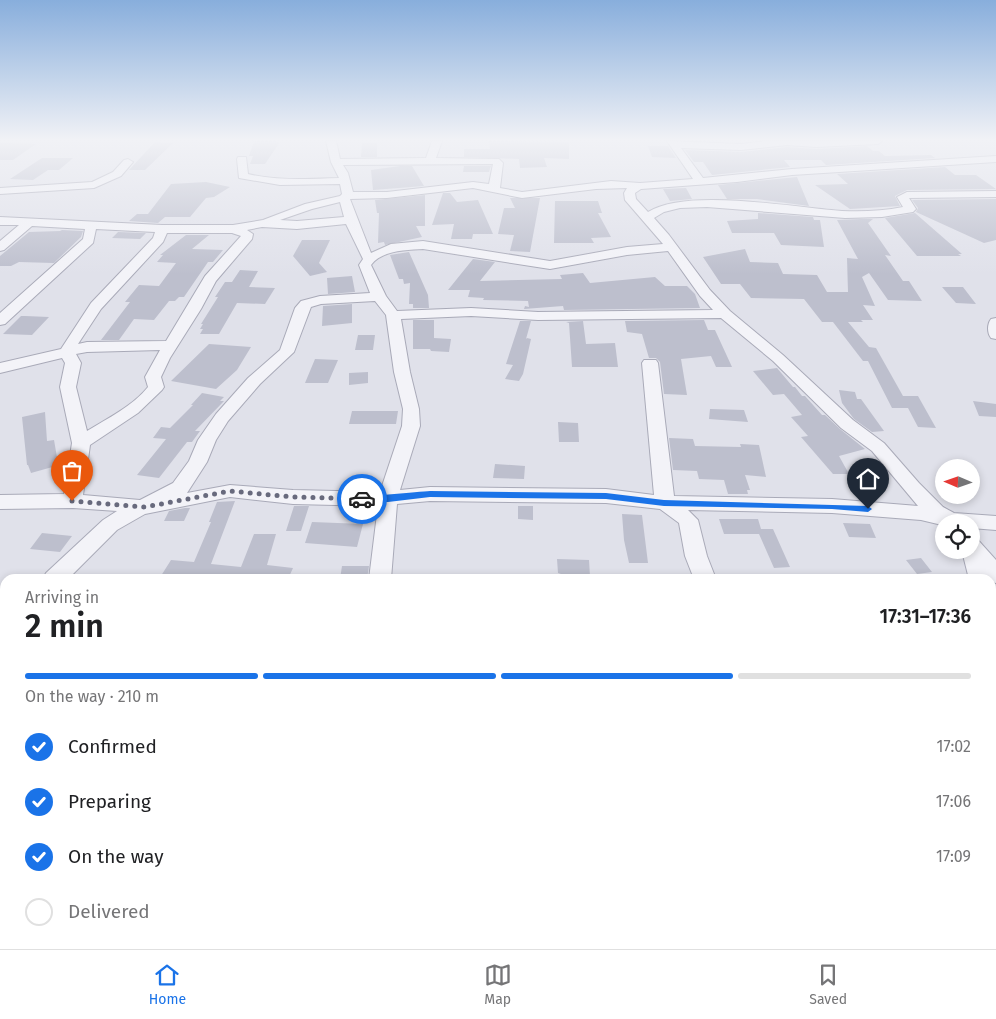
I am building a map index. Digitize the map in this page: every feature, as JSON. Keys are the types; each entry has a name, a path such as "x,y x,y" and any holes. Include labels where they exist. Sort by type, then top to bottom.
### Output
{"street":[{"path":"0,191 87,185"},
{"path":"325,185 345,191 387,195 473,186 494,189 508,195 522,196 585,187 651,185"},
{"path":"344,185 350,220 362,244 364,254 369,259"},
{"path":"611,186 629,193"},
{"path":"629,193 633,188 640,186"},
{"path":"262,224 345,191"},
{"path":"629,193 631,200 648,217 705,293 725,314 778,358 847,424 878,447 924,500 939,514"},
{"path":"648,217 651,213 665,208 691,204 737,205 862,215 909,210 903,196 907,194 996,194"},
{"path":"0,221 162,230 233,229 262,224 297,225 350,220"},
{"path":"0,247 30,222"},
{"path":"0,321 89,240 91,225"},
{"path":"81,443 131,411 153,392 156,387 153,377 210,278 246,239 247,234 233,229"},
{"path":"67,352 74,336 103,298 159,239 162,230"},
{"path":"380,574 388,499 411,426 411,408 402,372 393,315 379,297 365,265 369,259 391,248 424,244 550,265 627,251 671,246"},
{"path":"59,574 110,525 124,516 172,494 187,480 198,462 206,440 222,418 254,381 286,352 292,340 302,308 306,304 320,300 379,297"},
{"path":"393,315 471,312 538,316 725,314"},
{"path":"996,322 996,335"},
{"path":"0,368 87,348 171,345"},
{"path":"67,352 73,362 68,387 81,443 72,501"},
{"path":"650,363 664,503 688,520 696,556 703,574"},
{"path":"0,502 72,501 145,507 230,491 293,497 388,499 430,494 606,496 664,503 832,506 921,513 935,517"},
{"path":"980,522 996,523"},
{"path":"980,556 995,574"},
{"path":"974,559 978,574"}],"building":[{"path":"170,185 230,187 214,197 206,198 190,217 165,217 158,223 129,221 137,214 148,214"},
{"path":"373,185 424,186 373,190"},
{"path":"718,185 800,185 809,206 757,199 727,199"},
{"path":"815,185 991,185 996,189 907,190 895,196 900,206 850,209"},
{"path":"686,188 692,199 670,201 663,189"},
{"path":"443,193 450,193 457,202 478,200 493,234 473,234 472,239 451,239 454,224 432,225"},
{"path":"425,195 425,226 416,226 422,237 385,245 384,242 378,243 379,213 377,213 375,200"},
{"path":"510,198 540,198 530,252 510,251 514,235 498,234 504,208 515,208"},
{"path":"996,199 996,240 984,243 916,212 918,208 912,200"},
{"path":"555,201 598,201 602,213 598,213 611,237 591,238 594,243 554,243"},
{"path":"758,213 813,217 814,220 820,220 824,247 781,245 774,233 732,233 727,221 758,219"},
{"path":"915,213 962,254 958,254 961,256 917,256 885,218"},
{"path":"873,219 868,223 891,256 885,255 903,281 909,281 922,301 888,300 869,273 862,277 875,306 863,305 873,320 848,322 869,347 876,348 903,396 918,396 936,428 918,427 908,408 892,408 868,361 863,361 833,322 822,322 804,299 751,298 740,284 721,284 703,257 745,249 750,262 778,263 783,274 817,275 827,292 848,292 847,258 858,259 837,220"},
{"path":"83,231 81,237 54,263 19,262 11,266 0,266 0,256 29,232"},
{"path":"118,232 146,233 140,239 112,238"},
{"path":"186,235 209,235 192,249 223,250 213,262 208,262 184,297 179,297 175,301 169,301 154,320 134,319 119,340 101,340 130,302 125,302 139,285 159,286 176,263 157,262 163,255 160,255"},
{"path":"302,240 330,240 319,263 327,272 310,276 293,256"},
{"path":"409,252 428,295 429,308 413,308 413,304 409,304 410,283 404,284 403,279 399,279 390,255"},
{"path":"473,259 495,262 480,281 562,279 560,275 583,273 590,283 655,277 665,286 687,286 695,294 700,308 564,310 563,306 524,309 525,306 529,307 528,301 483,300 484,298 468,297 470,290 448,290"},
{"path":"240,270 258,271 249,287 275,288 265,304 237,303 219,334 200,334 203,329 200,329 203,324 201,324 218,297 215,297 225,282 232,282"},
{"path":"352,276 355,292 328,294 327,278"},
{"path":"942,287 963,287 976,304 956,303"},
{"path":"352,304 352,323 322,326 323,306"},
{"path":"21,316 49,317 32,335 3,334"},
{"path":"413,320 434,320 434,338 451,339 449,352 413,349"},
{"path":"704,320 708,330 715,330 732,367 716,367 711,356 681,359 687,395 664,394 660,362 656,358 649,358 642,334 627,332 625,321"},
{"path":"520,321 531,321 526,339 531,339 523,374 519,381 505,379 513,365 506,364"},
{"path":"583,321 586,344 615,343 618,367 572,367 569,323 566,322"},
{"path":"358,335 375,335 373,350 355,350"},
{"path":"209,344 251,347 237,370 216,389 171,381"},
{"path":"315,359 338,360 328,383 305,383"},
{"path":"777,368 793,387 802,396 805,396 822,415 825,415 865,449 839,456 849,474 833,474 801,437 808,436 791,417 802,415 784,394 773,395 753,371"},
{"path":"368,372 368,383 349,385 349,373"},
{"path":"839,390 855,392 857,399 861,399 884,431 872,432 854,419 842,403"},
{"path":"202,393 224,397 220,401 224,401 195,431 200,431 192,442 187,442 159,478 137,475 166,439 153,438 161,427 170,428"},
{"path":"973,401 996,404 996,417 979,416"},
{"path":"710,409 744,410 748,422 709,419"},
{"path":"352,411 398,411 396,424 349,424"},
{"path":"45,412 47,441 54,440 58,463 56,463 56,466 31,473 27,465 22,417"},
{"path":"558,422 578,423 579,442 559,442"},
{"path":"669,438 693,439 695,446 741,447 740,444 759,445 766,477 745,475 750,490 747,490 748,494 728,494 724,480 699,479 697,471 673,470"},
{"path":"495,464 525,466 524,479 493,478"},
{"path":"235,501 211,564 241,567 254,534 276,534 267,565 293,568 290,574 162,574 171,560 194,562 211,522 209,522 217,502"},
{"path":"294,506 309,506 301,531 286,531"},
{"path":"518,506 533,506 533,520 518,519"},
{"path":"190,508 184,521 164,521 169,511"},
{"path":"622,514 642,515 648,563 629,563 624,540"},
{"path":"719,519 758,519 761,529 773,529 790,567 774,568 759,534 724,534"},
{"path":"312,522 363,524 357,547 305,543"},
{"path":"843,523 870,524 876,538 849,537"},
{"path":"42,533 72,536 60,552 30,549"},
{"path":"921,558 932,572 917,574 906,560"},
{"path":"557,559 589,560 590,574 558,573"},
{"path":"342,566 369,566 368,574 341,574"}],"way so far":[{"path":"72,501 145,507 230,491 293,497 362,499"}],"route":[{"path":"362,499 388,499 430,494 606,496 664,503 832,506 868,509"}]}
